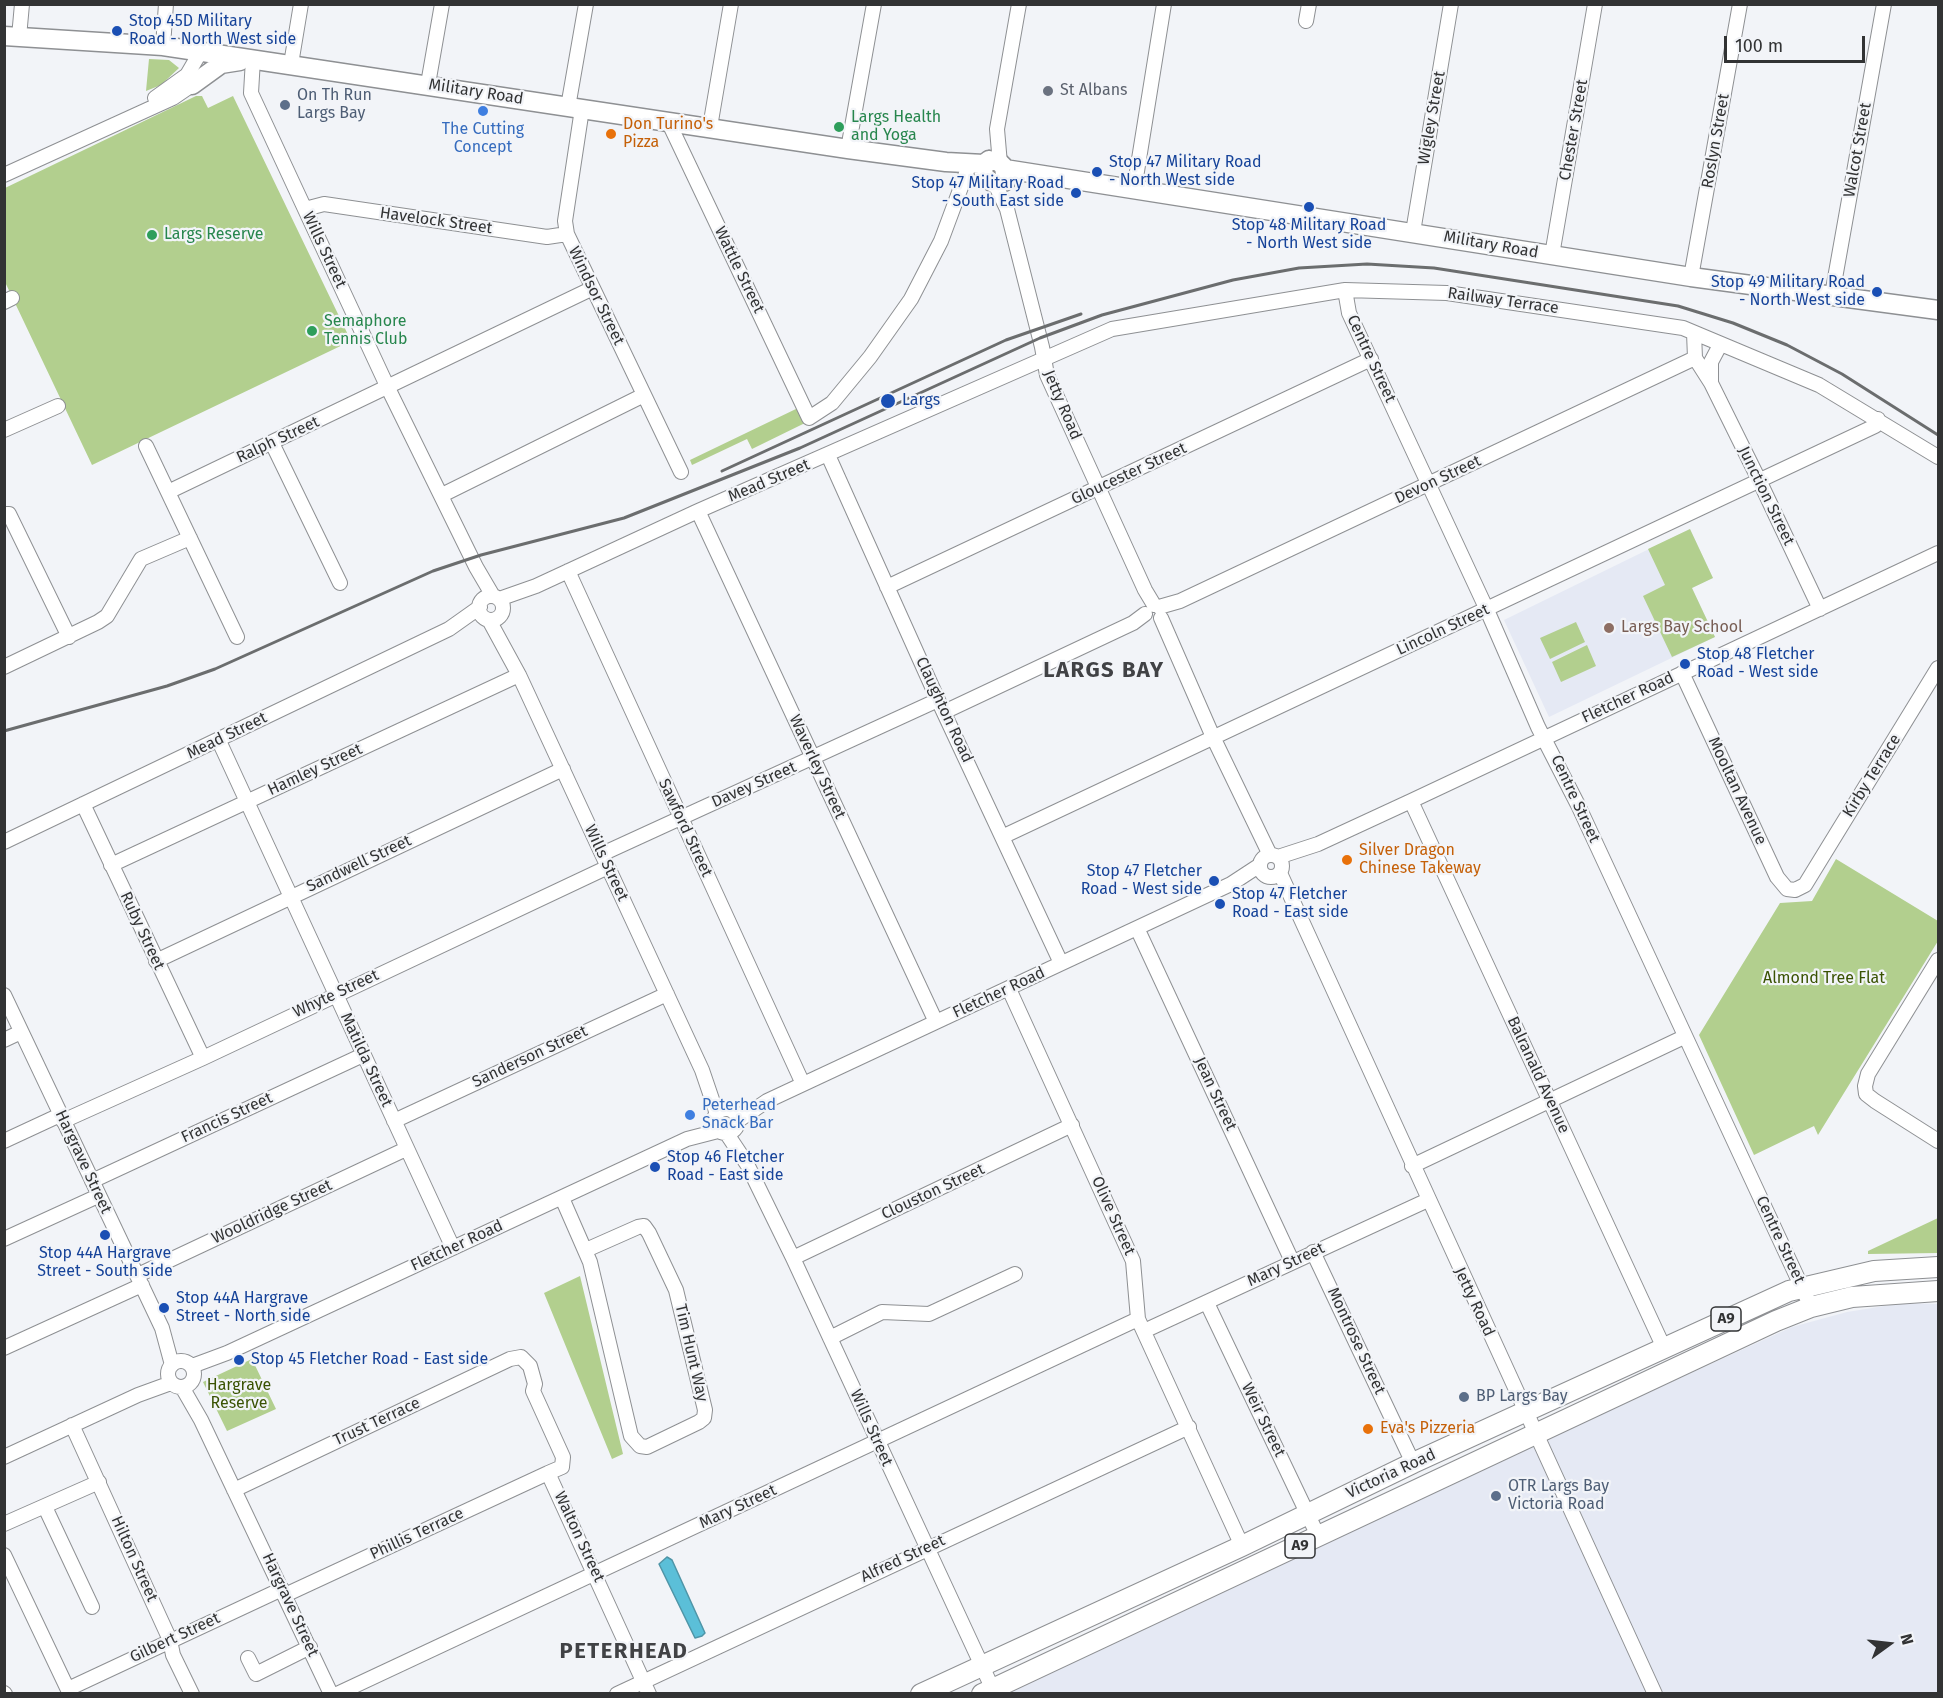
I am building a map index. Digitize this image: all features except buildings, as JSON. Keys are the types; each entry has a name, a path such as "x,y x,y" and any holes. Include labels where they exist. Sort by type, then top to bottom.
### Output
{"highway":[{"name":"Victoria Road","path":"921,1694 1242,1546 1413,1463 1802,1287 1874,1271 1938,1267"},
{"name":"Victoria Road","path":"990,1692 1536,1436 1741,1336 1811,1307 1852,1297 1938,1291"}],"main road":[{"name":"Military Road","path":"12,37 163,46 207,52 946,162 993,172 1044,176 1691,277 1938,310"},
{"path":"192,85 221,64 254,59"}],"street":[{"path":"12,37 22,4"},
{"path":"163,46 166,4"},
{"path":"291,64 301,4"},
{"path":"428,84 442,4"},
{"name":"Windsor Street","path":"586,4 565,221 567,234 591,289 681,472"},
{"path":"710,127 731,4"},
{"path":"848,148 874,4"},
{"name":"Jetty Road","path":"1019,4 998,129 992,137 993,172 1008,209 1052,389 1100,488 1154,613 1169,640 1253,820 1271,866 1295,910 1655,1694"},
{"path":"1134,190 1164,4"},
{"path":"1306,21 1309,4"},
{"name":"Wigley Street","path":"1413,232 1451,4"},
{"name":"Chester Street","path":"1552,255 1595,4"},
{"name":"Roslyn Street","path":"1691,277 1740,4"},
{"name":"Walcot Street","path":"1832,295 1884,4"},
{"path":"4,175 173,98 192,85 207,52"},
{"path":"104,128 174,86 207,52"},
{"name":"Wills Street","path":"254,59 251,93 387,388 476,567 510,656 982,1665 990,1692"},
{"name":"Wattle Street","path":"668,121 809,418 832,403 870,357 911,299 941,241 993,172"},
{"name":"Havelock Street","path":"305,209 324,204 547,237 567,234"},
{"name":"Ralph Street","path":"168,492 591,289"},
{"name":"Railway Terrace","path":"1043,359 1112,329 1345,290 1448,293 1683,328 1819,384 1938,457"},
{"name":"Centre Street","path":"1345,290 1349,313 1487,610 1539,730 1545,737 1811,1307"},
{"path":"1694,333 1695,358"},
{"path":"1711,383 1711,362 1720,345"},
{"name":"Junction Street","path":"1695,358 1711,383 1760,480 1820,609"},
{"name":"Devon Street","path":"941,706 1133,623 1695,358"},
{"name":"Mead Street","path":"4,842 219,741 568,571 698,511 828,456 1002,377 1024,364 1043,359"},
{"name":"Gloucester Street","path":"887,587 1371,359"},
{"path":"442,495 644,395"},
{"path":"4,430 58,406"},
{"name":"Lincoln Street","path":"1004,836 1875,426 1878,419"},
{"path":"272,443 340,583"},
{"path":"146,446 237,637"},
{"name":"Claughton Road","path":"828,456 941,706 1062,963"},
{"name":"Waverley Street","path":"698,511 936,1022"},
{"path":"7,514 69,637"},
{"path":"4,667 69,637 107,616 141,560 190,538"},
{"name":"Fletcher Road","path":"4,1457 1938,553"},
{"name":"Sawford Street","path":"568,571 803,1084"},
{"name":"Kirby Terrace","path":"1805,885 1938,668"},
{"name":"Mooltan Avenue","path":"1682,673 1776,877 1787,889 1795,890 1805,885"},
{"name":"Hamley Street","path":"111,865 519,675"},
{"name":"Davey Street","path":"602,854 813,758 941,706"},
{"name":"Matilda Street","path":"219,741 453,1248"},
{"name":"Sandwell Street","path":"156,961 563,769"},
{"name":"Balranald Avenue","path":"1411,801 1664,1348"},
{"name":"Ruby Street","path":"83,804 203,1058"},
{"name":"Whyte Street","path":"4,1141 203,1058 608,867"},
{"name":"Jean Street","path":"1137,928 1292,1261"},
{"path":"1938,960 1868,1074 1865,1086 1866,1094 1875,1101 1938,1141"},
{"name":"Olive Street","path":"1010,988 1133,1261 1141,1325 1242,1546"},
{"name":"Sanderson Street","path":"394,1121 667,994"},
{"name":"Hargrave Street","path":"4,995 140,1280 201,1420 331,1694"},
{"path":"4,1040 21,1032"},
{"path":"1412,1166 1684,1037"},
{"name":"Francis Street","path":"92,1181 363,1056"},
{"name":"Clouston Street","path":"793,1258 1072,1125"},
{"name":"Wooldridge Street","path":"4,1348 406,1149"},
{"path":"4,1239 98,1196"},
{"name":"Tim Hunt Way","path":"562,1198 586,1250 631,1436 640,1446 647,1447 704,1418 705,1410 676,1290 644,1226 586,1250"},
{"name":"Mary Street","path":"337,1694 877,1441 1141,1325 1207,1303 1292,1261 1428,1200"},
{"name":"Montrose Street","path":"1313,1252 1413,1463"},
{"path":"830,1338 882,1311 929,1314 1015,1274"},
{"name":"Weir Street","path":"1207,1303 1319,1538"},
{"name":"Walton Street","path":"521,1357 530,1366 535,1384 533,1391 563,1457 562,1467 548,1473 646,1687"},
{"name":"Trust Terrace","path":"234,1490 510,1359 521,1357"},
{"name":"Hilton Street","path":"72,1425 170,1640 173,1655 192,1694"},
{"name":"Alfred Street","path":"617,1694 646,1687 926,1548 1189,1426"},
{"name":"Phillis Terrace","path":"283,1592 548,1473"},
{"path":"4,1524 99,1482"},
{"path":"45,1507 92,1607"},
{"path":"4,1555 69,1691"},
{"name":"Gilbert Street","path":"69,1691 170,1640 283,1592"},
{"path":"248,1658 255,1674 310,1647"}],"shaded area":[{"name":"Largs Bay School","path":"1690,529 1713,578 1692,588 1715,637 1549,717 1504,620"},
{"path":"1903,1303 1938,1304 1938,1693 1006,1694 1559,1433 1792,1327 1847,1312"}],"green space":[{"path":"149,59 169,60 179,68 161,85 146,91"},
{"name":"Largs Reserve","path":"196,96 202,96 208,108 233,96 351,341 92,465 5,282 5,188"},
{"path":"798,408 805,423 752,449 747,439 692,465 690,460"},
{"path":"1690,529 1713,578 1692,588 1715,637 1672,657 1643,596 1665,585 1648,549"},
{"path":"1576,622 1585,642 1550,659 1540,638"},
{"path":"1587,645 1596,666 1561,682 1552,662"},
{"name":"Almond Tree Flat","path":"1836,859 1938,921 1938,941 1818,1135 1814,1126 1754,1155 1699,1035 1780,903 1812,901"},
{"path":"1938,1218 1938,1253 1868,1254 1868,1251"},
{"path":"580,1276 623,1454 612,1459 544,1293"},
{"name":"Hargrave Reserve","path":"252,1359 276,1409 227,1431 203,1382"}],"water":[{"path":"667,1557 672,1560 705,1633 702,1636 695,1638 659,1564"}],"railway":[{"path":"4,731 167,686 215,669 433,571 481,555 624,518 800,448 1040,338 1102,315 1233,280 1299,268 1367,264 1434,268 1678,306 1733,323 1787,345 1842,374 1938,435"},
{"path":"722,471 1006,340 1081,314"}],"place":[{"name":"Stop 45D Military Road - North West side","path":"117,31"},
{"name":"St Albans","path":"1048,91"},
{"name":"On Th Run Largs Bay","path":"285,105"},
{"name":"The Cutting Concept","path":"483,111"},
{"name":"Largs Health and Yoga","path":"839,127"},
{"name":"Don Turino's Pizza","path":"611,134"},
{"name":"Stop 47 Military Road - North West side","path":"1097,172"},
{"name":"Stop 47 Military Road - South East side","path":"1076,193"},
{"name":"Stop 48 Military Road - North West side","path":"1309,207"},
{"name":"Largs Reserve","path":"152,235"},
{"name":"Stop 49 Military Road - North West side","path":"1877,292"},
{"name":"Semaphore Tennis Club","path":"312,331"},
{"name":"Largs","path":"888,401"},
{"name":"Largs Bay School","path":"1609,628"},
{"name":"Stop 48 Fletcher Road - West side","path":"1685,664"},
{"name":"Silver Dragon Chinese Takeway","path":"1347,860"},
{"name":"Stop 47 Fletcher Road - West side","path":"1214,881"},
{"name":"Stop 47 Fletcher Road - East side","path":"1220,904"},
{"name":"Peterhead Snack Bar","path":"690,1115"},
{"name":"Stop 46 Fletcher Road - East side","path":"655,1167"},
{"name":"Stop 44A Hargrave Street - South side","path":"105,1235"},
{"name":"Stop 44A Hargrave Street - North side","path":"164,1308"},
{"name":"Stop 45 Fletcher Road - East side","path":"239,1360"},
{"name":"BP Largs Bay","path":"1464,1397"},
{"name":"Eva's Pizzeria","path":"1368,1429"},
{"name":"OTR Largs Bay Victoria Road","path":"1496,1496"}],"district":[{"name":"LARGS BAY","path":"1104,671"},
{"name":"PETERHEAD","path":"624,1652"}]}
